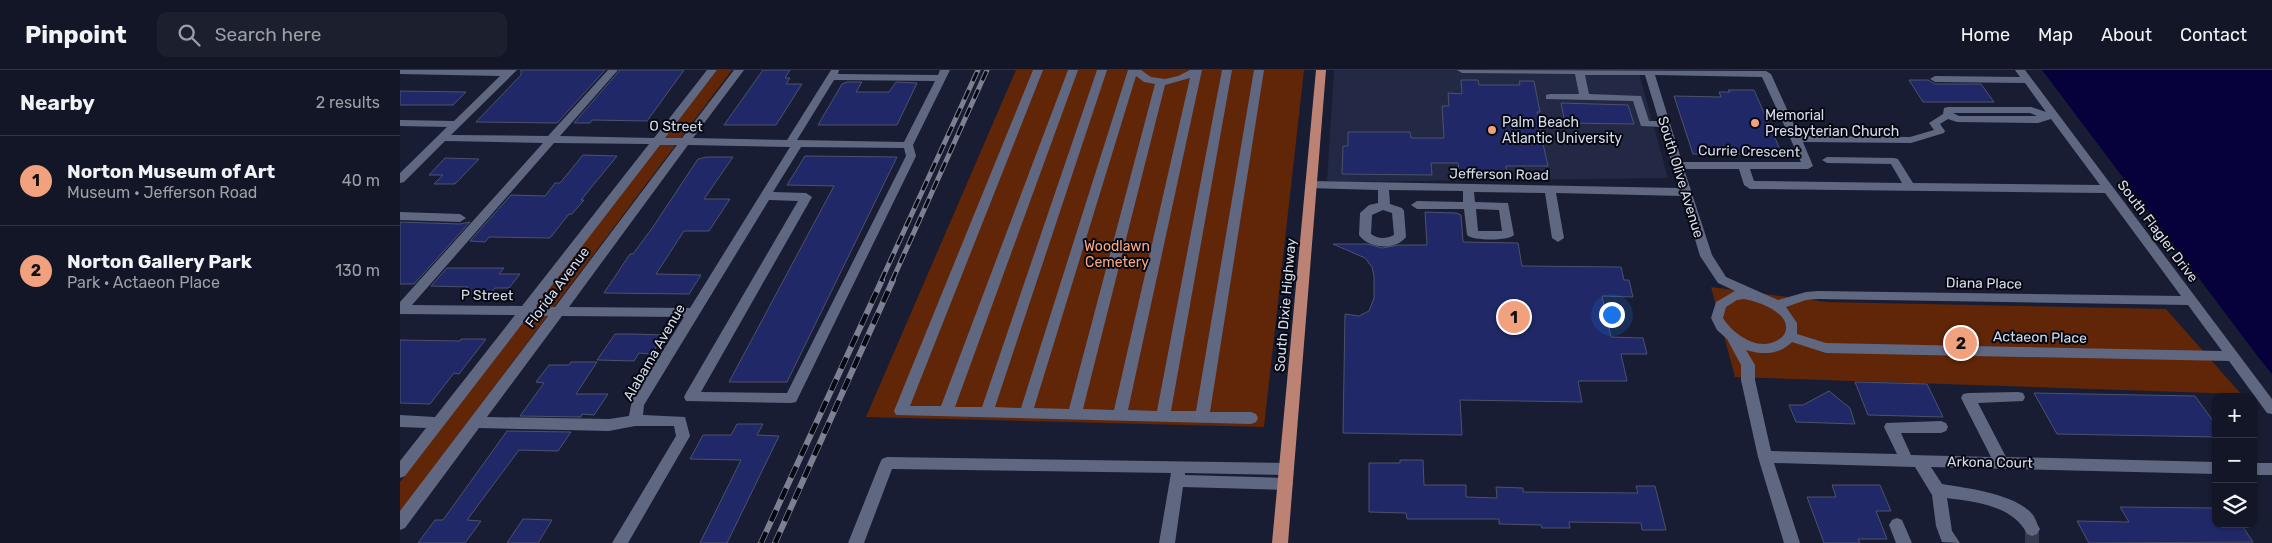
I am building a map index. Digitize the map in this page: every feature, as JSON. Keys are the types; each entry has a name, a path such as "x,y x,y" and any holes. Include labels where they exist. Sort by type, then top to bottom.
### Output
{"main road":[{"name":"South Dixie Highway","path":"1280,543 1321,70"}],"street":[{"path":"400,309 613,70"},
{"name":"Florida Avenue","path":"400,472 712,70"},
{"name":"Florida Avenue","path":"400,523 739,70"},
{"path":"1038,70 902,411 1251,418"},
{"path":"946,412 1073,70"},
{"path":"986,412 1102,70"},
{"path":"1026,413 1134,70 1142,77 1161,82 1183,78 1196,70"},
{"path":"1120,415 1196,70"},
{"path":"1163,416 1227,70"},
{"path":"1202,417 1259,70"},
{"path":"1462,70 1759,73"},
{"name":"South Flagler Drive","path":"2020,70 2050,116 2108,189 2272,409"},
{"path":"400,71 510,72"},
{"name":"South Olive Avenue","path":"1648,71 1706,256 1722,280"},
{"path":"400,179 510,72"},
{"path":"1579,72 1585,97"},
{"name":"Currie Crescent","path":"1678,165 1808,166 1796,139 1759,73"},
{"path":"766,196 806,197 691,397 790,398 911,156 908,144 943,74 834,74"},
{"name":"Alabama Avenue","path":"620,543 683,436 680,422 635,420 637,404 766,196 834,74"},
{"path":"1935,79 2028,80"},
{"path":"1075,414 1161,82"},
{"path":"1550,97 1636,98 1645,124 1665,124"},
{"path":"1796,139 1911,140 1940,132 1934,123 1948,115 1957,119 2038,120 2050,116"},
{"path":"400,122 456,124"},
{"path":"400,133 411,123"},
{"name":"O Street","path":"443,138 908,144"},
{"path":"1827,160 1894,161 1910,187"},
{"path":"1742,166 1750,185 2108,189"},
{"name":"Jefferson Road","path":"1312,185 1687,192"},
{"path":"1383,186 1384,206"},
{"path":"1417,205 1470,206 1468,188"},
{"path":"1550,190 1558,238"},
{"path":"400,216 460,218"},
{"path":"1748,366 1755,356 1769,348 1778,346 1790,337 1792,329 1790,321 1777,305 1722,280 1718,283 1720,305 1717,318 1733,339 1748,366 1748,380 1765,457 1792,543"},
{"name":"Diana Place","path":"1777,305 1806,296 1818,295 2192,301"},
{"path":"1720,305 1734,296 1756,296"},
{"name":"P Street","path":"400,309 693,313"},
{"name":"Actaeon Place","path":"1790,337 1826,348 2231,356"},
{"path":"1733,339 1751,346 1769,348"},
{"path":"2002,463 1968,398 2018,397"},
{"path":"476,422 609,425 635,420"},
{"path":"400,421 438,423"},
{"path":"1941,427 1891,426 1913,461 1937,490 1940,496 1941,520 1947,538 1952,543"},
{"name":"Arkona Court","path":"1765,457 2212,468"},
{"path":"856,543 887,463 1178,474 1286,476"},
{"path":"2257,469 2272,469"},
{"path":"1167,543 1178,474"},
{"path":"1937,490 1993,500 2016,510 2031,524 2032,529"},
{"path":"1897,525 1904,543"}],"shaded area":[{"name":"Palm Beach Atlantic University","path":"1334,70 1638,70 1668,178 1327,182"},
{"path":"2042,70 2272,70 2272,374 2259,358"}],"green space":[{"path":"717,70 732,70 400,512 400,482"},
{"name":"Woodlawn Cemetery","path":"1016,70 1304,70 1264,427 866,417"},
{"path":"1711,287 1827,302 2166,309 2240,393 2212,393 1735,377"}],"building":[{"path":"521,70 605,70 557,123 476,122 521,75"},
{"path":"620,70 684,70 647,121 592,120 590,123 574,123"},
{"path":"763,70 790,70 785,78 790,78 786,84 802,84 776,125 724,125"},
{"path":"1461,80 1478,80 1479,85 1520,85 1519,81 1534,81 1540,112 1537,112 1539,126 1548,166 1506,166 1507,172 1459,171 1458,163 1431,163 1432,175 1342,174 1343,146 1348,146 1348,132 1410,132 1411,138 1444,138 1442,106 1449,106 1448,93 1462,94"},
{"path":"1909,80 1928,80 1935,84 1981,84 1994,102 1923,102"},
{"path":"862,82 856,92 889,92 896,82 917,83 897,125 818,125 842,84"},
{"name":"Memorial Presbyterian Church","path":"1728,90 1754,90 1782,154 1693,154 1674,96 1721,97 1719,92 1730,92"},
{"path":"400,91 466,92 453,105 400,105"},
{"path":"1561,103 1628,105 1634,124 1565,123"},
{"path":"583,155 617,156 581,200 584,200 572,214 569,214 550,238 489,237 485,242 470,241 511,195 545,196 555,183 560,183"},
{"path":"805,156 897,157 787,382 729,382 834,186 787,185"},
{"path":"706,157 733,157 704,199 730,199 709,231 684,231 656,274 701,275 689,294 604,293 630,254 633,254 653,227 698,159"},
{"path":"445,158 479,159 455,184 434,184 443,175 429,175"},
{"path":"1425,212 1456,213 1461,215 1463,242 1518,243 1522,266 1621,267 1624,280 1629,280 1633,297 1602,296 1611,337 1643,338 1647,354 1621,354 1627,381 1578,381 1582,402 1460,400 1462,435 1343,433 1345,314 1359,316 1369,311 1374,298 1374,276 1372,267 1365,258 1333,244 1368,244 1382,248 1399,245 1427,245"},
{"path":"400,222 460,224 470,222 414,284 400,284"},
{"path":"447,268 504,268 499,274 520,274 509,288 495,288 490,294 462,293 468,287 431,286"},
{"path":"615,334 664,335 652,354 639,353 634,361 597,360"},
{"path":"461,339 486,339 459,374 454,373 430,404 400,403 400,340 460,341"},
{"path":"571,362 597,362 576,394 608,394 594,415 582,414 581,417 520,416 544,383 536,382 549,365 569,365"},
{"path":"1855,382 1927,384 1943,417 1868,415"},
{"path":"1829,391 1850,408 1855,424 1796,422 1789,405 1803,405"},
{"path":"2034,393 2195,396 2212,419 2212,437 2057,434"},
{"path":"737,424 763,424 757,435 779,436 727,543 700,543 741,460 690,459 703,435 731,435"},
{"path":"507,431 571,432 558,451 519,450 467,520 481,521 465,543 418,543 435,520 443,520"},
{"path":"1400,460 1423,460 1424,485 1466,485 1466,497 1497,498 1496,487 1523,488 1523,492 1638,493 1636,486 1655,486 1666,530 1642,530 1641,523 1569,522 1570,528 1542,528 1541,525 1499,524 1499,519 1407,519 1406,513 1369,512 1369,463 1400,463"},
{"path":"1832,485 1880,485 1891,511 1876,511 1887,539 1858,539 1860,543 1824,543 1807,497 1836,497"},
{"path":"2120,507 2212,508 2212,528 2244,528 2253,542 2089,543 2077,521 2129,522"},
{"path":"523,519 552,520 538,543 507,543"}],"tunnel":[{"path":"2032,529 2032,543"}],"railway":[{"path":"881,281 978,70"},
{"path":"892,281 987,70"},
{"path":"761,543 882,280"},
{"path":"775,543 893,280"}],"place":[{"name":"Memorial Presbyterian Church","path":"1755,123"},
{"name":"Palm Beach Atlantic University","path":"1492,130"},
{"name":"Norton Museum of Art","path":"1514,317"},
{"name":"Norton Gallery Park","path":"1961,343"}]}
